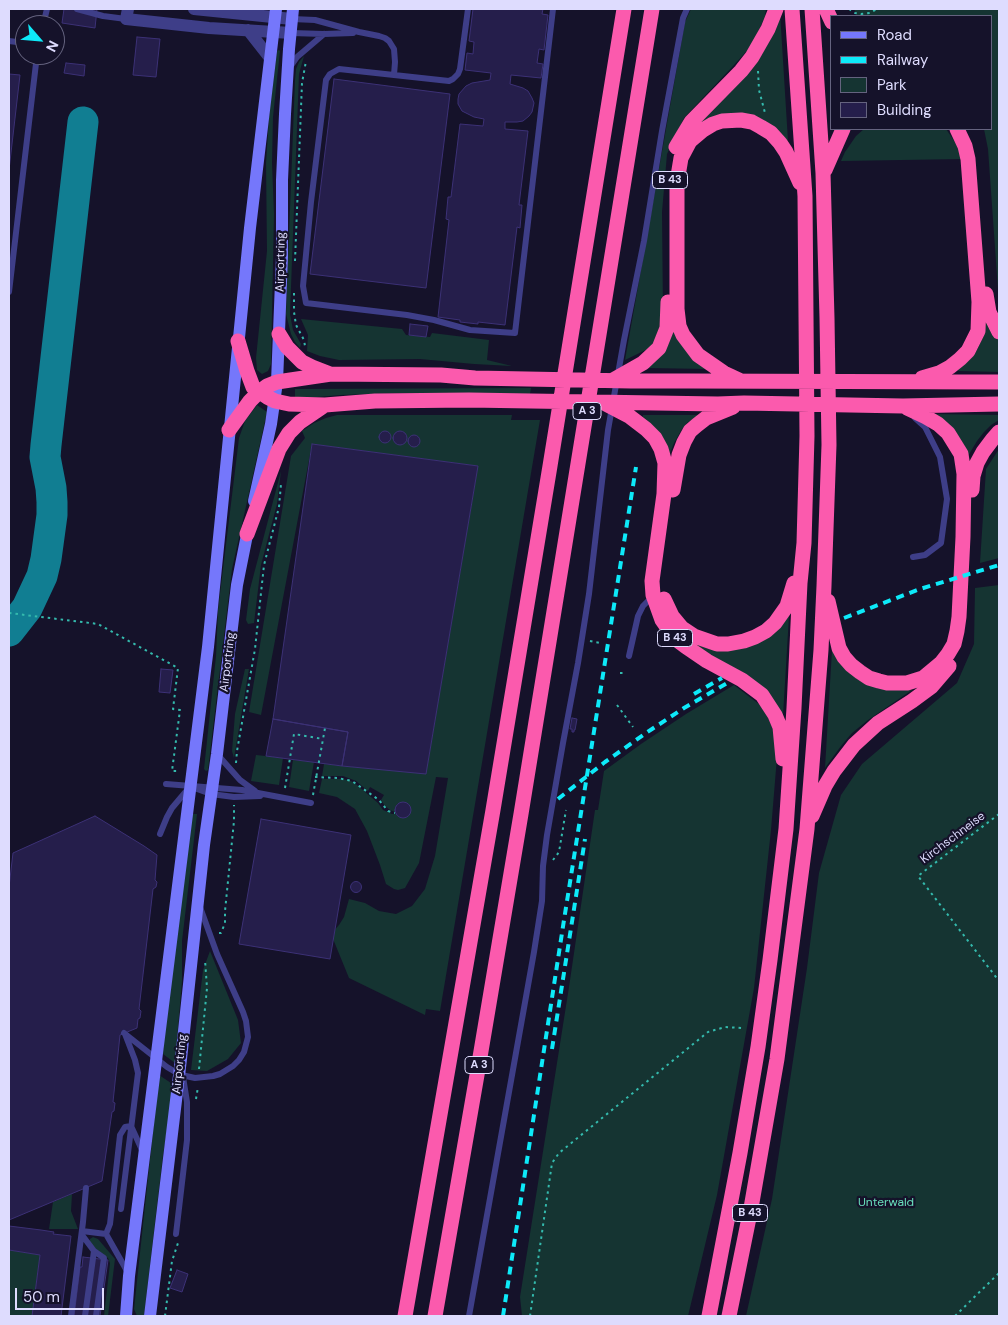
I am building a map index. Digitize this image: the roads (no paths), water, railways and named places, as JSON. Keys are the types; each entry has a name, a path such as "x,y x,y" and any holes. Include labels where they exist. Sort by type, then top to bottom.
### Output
{"highway":[{"name":"A 3","path":"405,1316 496,790 624,9"},
{"name":"A 3","path":"435,1316 513,862 652,9"},
{"name":"B 43","path":"631,376 659,348 667,328 669,188 672,160 676,148 691,122 741,72 752,58 768,29 776,9"},
{"name":"B 43","path":"709,1316 758,1047 786,829 794,708 800,584 804,543 807,436 804,196 792,9"},
{"name":"B 43","path":"729,1316 777,1059 807,829 824,586 829,446 828,318 823,174 812,9"},
{"name":"B 43","path":"743,381 724,373 698,355 682,335 679,326 676,309 677,182 681,158 690,141 713,124 732,120 752,122 771,134 780,143 796,173 804,196"},
{"name":"B 43","path":"823,174 843,130"},
{"name":"B 43","path":"909,382 939,373 950,367 968,351 978,331 979,302 968,159 965,146 957,130"},
{"path":"967,130 976,167 987,303 989,312 999,332"},
{"path":"279,334 297,358 312,367 331,374"},
{"path":"238,341 253,387 274,401"},
{"name":"B 43","path":"229,430 245,407 267,386 277,382 331,374 611,380 631,376 769,382 999,382"},
{"name":"B 43","path":"274,401 289,404 325,405 375,401 603,402 630,409 744,403 903,406 999,404"},
{"name":"B 43","path":"744,403 713,414 697,425 690,431 679,455 660,570 661,589 672,616 682,628 694,636 717,644 728,644 755,638 775,623 787,606 804,543"},
{"path":"247,534 279,449 289,433 300,422 325,405"},
{"path":"903,406 938,424 948,433 961,454 964,474 966,536"},
{"name":"B 43","path":"630,409 655,438 665,463 664,494 652,581 653,595 662,620 677,640 707,661 748,683 770,705 780,727 782,742 786,829"},
{"path":"966,536 973,476 977,463 999,432"},
{"name":"B 43","path":"824,586 839,648 851,665 869,678 879,681 896,684 923,678 945,659 954,644 963,616 966,536"},
{"path":"807,829 825,786 854,745 878,723 912,702 931,687 944,673 960,646 963,616"}],"street":[{"path":"194,9 293,14"},
{"name":"Airportring","path":"126,1316 129,1276 208,647 257,161 276,13"},
{"path":"127,14 209,28 291,33"},
{"name":"Airportring","path":"150,1316 237,585 271,424 277,382 282,257 282,180 293,14"},
{"path":"248,30 270,58"}],"lane":[{"path":"77,9 104,16 127,14"},
{"path":"468,9 460,68 458,74 453,79 448,81 339,69 330,74 326,80 303,286 306,303 407,315 470,330 515,333 554,9"},
{"path":"469,1316 542,901 547,835 580,655 594,557 608,430 644,241 683,18 687,9"},
{"path":"293,14 378,36 389,41 395,55 394,75"},
{"path":"291,33 360,32"},
{"path":"288,70 297,57 324,34"},
{"path":"9,292 36,65"},
{"path":"903,406 924,427 940,457 947,500 940,543 925,555 913,557"},
{"path":"629,656 638,616 643,606 653,595"},
{"path":"217,754 235,776 260,794"},
{"path":"166,784 191,786 234,798 269,795"},
{"path":"160,834 166,817 191,786"},
{"path":"212,791 242,790 311,803"},
{"path":"121,1209 138,1073 124,1032 167,1067 177,1073 195,1078 213,1076 233,1066 244,1052 248,1037 248,1028 243,1012 216,954 198,900"},
{"path":"178,1235 187,1140 187,1102 181,1058"},
{"path":"131,1126 145,1155"},
{"path":"106,1234 110,1224 120,1135 125,1127 131,1126"},
{"path":"71,1316 86,1188"},
{"path":"82,1233 106,1234"},
{"path":"82,1233 94,1251 104,1258 96,1316"},
{"path":"106,1234 129,1276"},
{"path":"85,1316 94,1251"}],"railway":[{"path":"503,1316 636,467"},
{"path":"844,618 920,589 999,565"},
{"path":"694,694 722,678"},
{"path":"558,799 646,733 729,682"},
{"path":"552,1049 585,839"}],"park label":[{"name":"Unterwald","path":"886,1203"}]}
